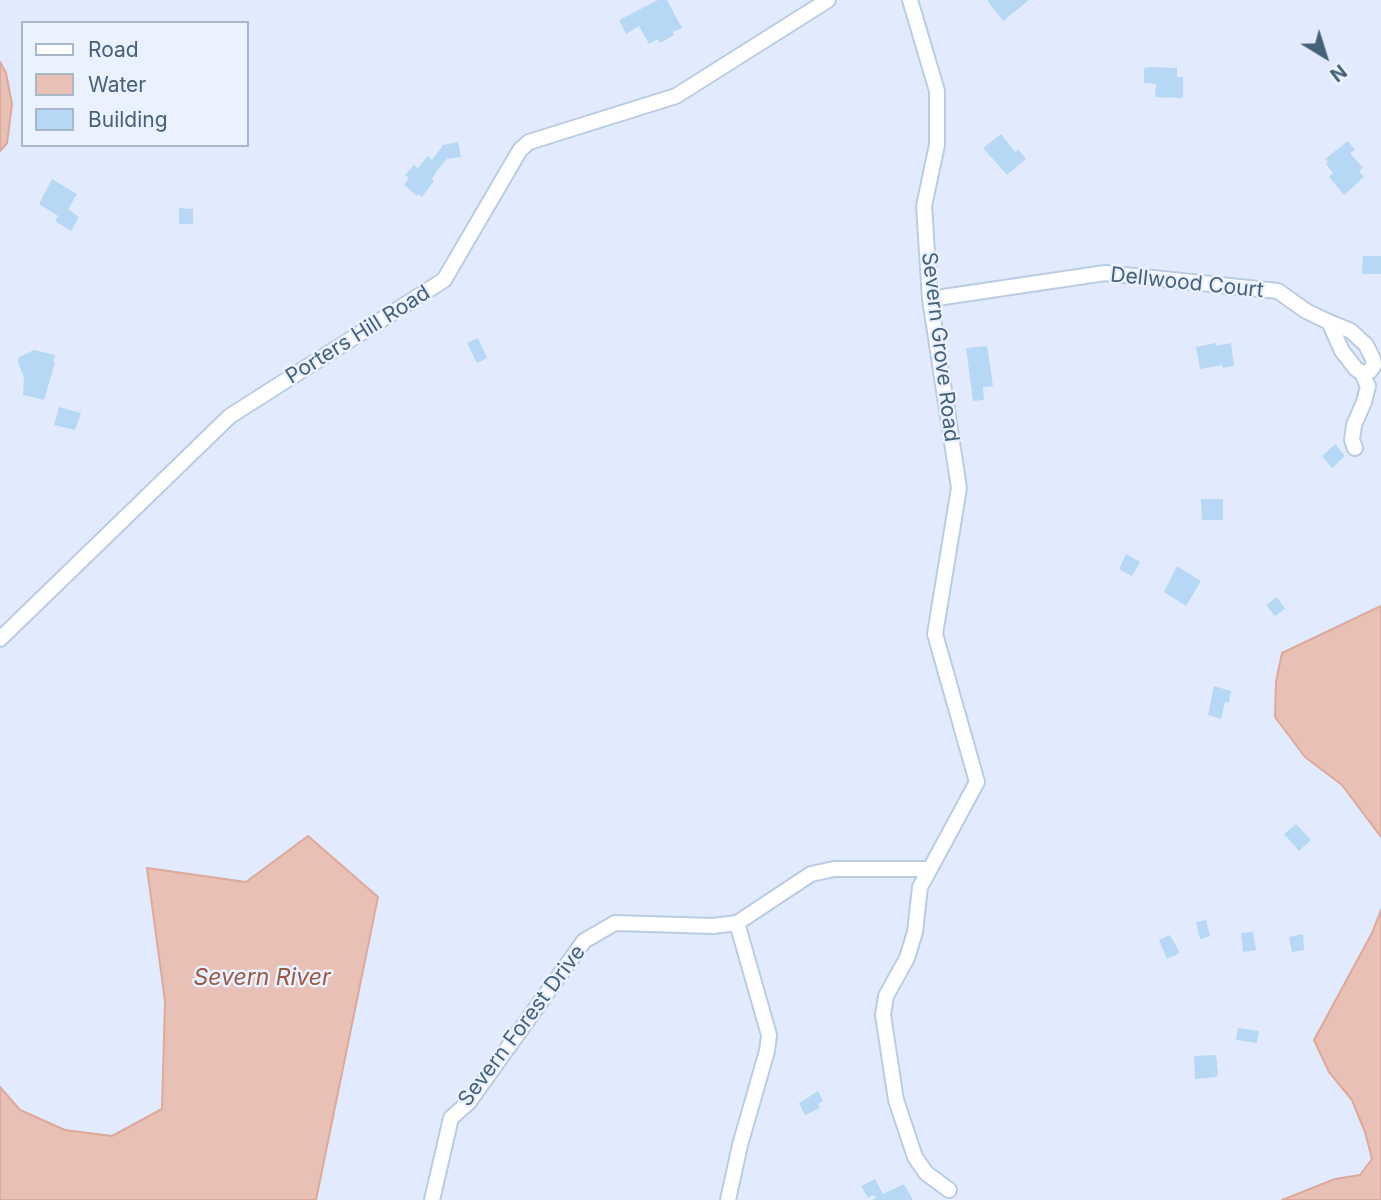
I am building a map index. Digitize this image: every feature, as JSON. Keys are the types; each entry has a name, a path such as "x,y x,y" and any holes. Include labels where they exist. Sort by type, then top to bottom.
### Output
{"street":[{"name":"Porters Hill Road","path":"0,639 230,416 444,280 520,150 529,142 676,96 828,0"},
{"name":"Severn Grove Road","path":"910,0 937,91 937,145 924,206 930,299 959,488 935,634 977,782 930,869"},
{"name":"Dellwood Court","path":"930,299 1105,274 1278,292 1306,311 1329,322"},
{"path":"1329,322 1342,351 1362,373 1368,386 1354,425 1352,440 1355,448"},
{"path":"1329,322 1351,331 1366,345 1374,365 1370,371 1362,373"},
{"name":"Severn Forest Drive","path":"432,1200 451,1118 469,1102 584,941 615,923 713,926 737,923 811,874 834,869 930,869"},
{"path":"930,869 920,887 915,932 906,958 886,996 883,1015 896,1100 915,1157 926,1173 949,1190"},
{"path":"729,1200 740,1145 767,1051 769,1035 737,923"}],"water":[{"path":"0,62 6,73 12,104 7,143 0,151"},
{"path":"1381,606 1381,837 1342,785 1305,757 1275,717 1276,682 1282,653"},
{"name":"Severn River","path":"308,836 378,897 316,1200 0,1200 0,1087 20,1110 65,1130 112,1136 162,1109 165,1001 147,868 246,882"},
{"path":"1381,910 1381,1200 1282,1200 1335,1179 1360,1175 1372,1159 1352,1100 1329,1072 1314,1040 1372,933"}],"building":[{"path":"658,0 667,0 682,28 660,43 658,39 649,44 639,26 626,34 619,20"},
{"path":"987,0 1029,0 1003,21"},
{"path":"1144,68 1177,68 1177,77 1183,77 1183,98 1155,97 1156,84 1144,83"},
{"path":"1001,134 1015,152 1018,149 1026,159 1007,175 983,148"},
{"path":"1348,141 1355,150 1350,153 1363,168 1359,171 1364,177 1344,195 1329,177 1333,173 1325,159"},
{"path":"458,142 461,157 447,159 422,197 404,185 409,178 405,175 414,165 418,168 428,156 432,160 442,145"},
{"path":"52,179 77,194 68,209 79,217 71,231 55,221 58,216 39,204"},
{"path":"179,208 193,209 193,224 179,224"},
{"path":"1363,256 1381,256 1381,274 1362,274"},
{"path":"478,338 487,358 477,363 467,343"},
{"path":"1216,343 1216,346 1231,343 1234,366 1200,369 1196,347"},
{"path":"987,346 993,386 983,387 984,400 973,401 966,348"},
{"path":"34,350 55,355 44,400 23,395 24,378 18,362 19,357"},
{"path":"59,407 81,413 75,430 54,425"},
{"path":"1335,444 1345,456 1332,468 1322,456"},
{"path":"1201,499 1223,499 1223,520 1202,520"},
{"path":"1126,554 1140,562 1132,576 1119,569"},
{"path":"1177,566 1201,581 1186,606 1164,592"},
{"path":"1277,597 1285,609 1275,616 1266,605"},
{"path":"1214,686 1231,691 1229,703 1225,702 1221,719 1208,715"},
{"path":"1296,824 1311,840 1299,851 1284,834"},
{"path":"1206,920 1210,936 1200,939 1196,922"},
{"path":"1253,932 1256,950 1243,952 1241,933"},
{"path":"1303,934 1304,950 1292,952 1289,937"},
{"path":"1170,935 1180,953 1167,959 1159,940"},
{"path":"1238,1028 1259,1031 1257,1043 1236,1040"},
{"path":"1216,1055 1216,1077 1195,1079 1194,1056"},
{"path":"818,1091 823,1101 818,1104 820,1108 805,1115 799,1103"},
{"path":"875,1179 883,1194 904,1184 913,1200 872,1200 877,1197 872,1195 868,1198 861,1186"}]}
